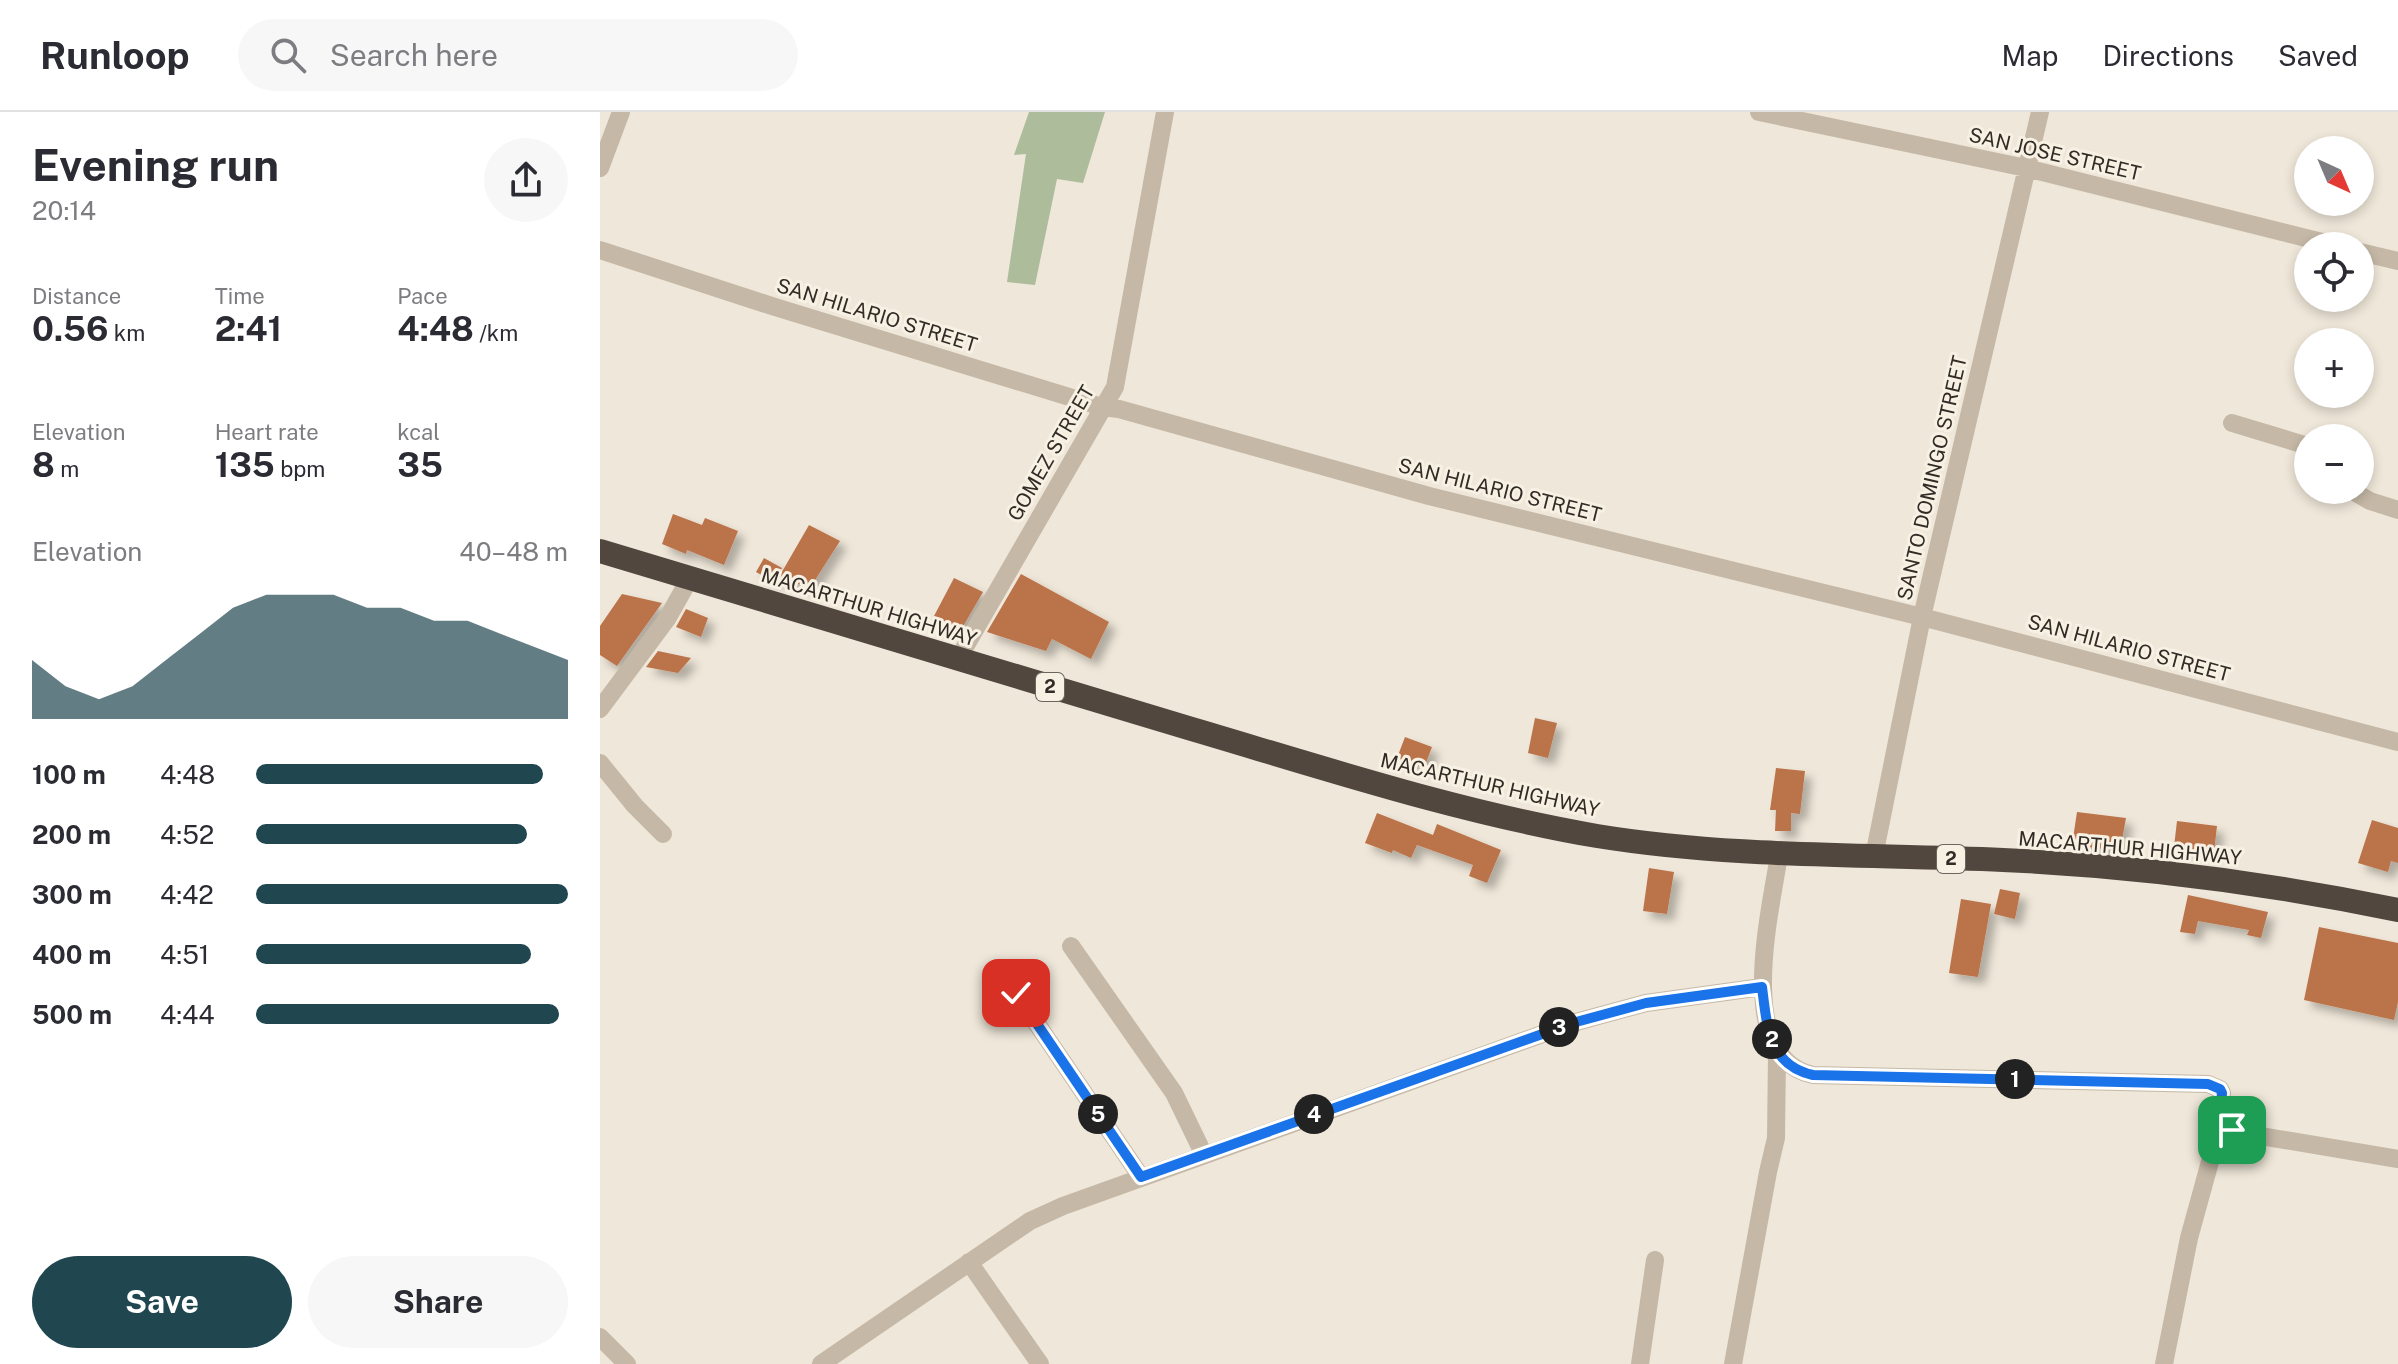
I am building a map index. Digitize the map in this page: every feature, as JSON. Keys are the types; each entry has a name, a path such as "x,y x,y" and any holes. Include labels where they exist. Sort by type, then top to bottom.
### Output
{"highway":[{"name":"MACARTHUR HIGHWAY","path":"600,551 1336,772 1503,816 1623,839 1779,855 1874,856 2123,868 2292,890 2397,909"}],"street":[{"path":"600,168 621,112"},
{"name":"GOMEZ STREET","path":"958,659 1115,387 1165,112"},
{"name":"SAN JOSE STREET","path":"1759,112 2026,168 2294,235"},
{"name":"SANTO DOMINGO STREET","path":"1874,856 1922,617 2040,112"},
{"name":"SAN HILARIO STREET","path":"600,250 1102,407 1429,496 1922,617 2398,742"},
{"path":"2374,255 2398,261"},
{"path":"2232,423 2294,442"},
{"path":"2374,502 2398,510"},
{"path":"600,709 667,619 690,578"},
{"path":"600,763 663,834"},
{"path":"1733,1364 1776,1138 1777,1053 1762,987 1779,855"},
{"path":"1071,946 1174,1093 1204,1155"},
{"path":"821,1364 1030,1221 1063,1206 1576,1022 1646,1003 1762,987"},
{"path":"1016,993 1141,1177"},
{"path":"1777,1053 1798,1072 1813,1075 2208,1084 2220,1089 2219,1129 2189,1238 2164,1364"},
{"path":"2219,1129 2398,1159"},
{"path":"1640,1364 1655,1260"},
{"path":"969,1262 1040,1364"},
{"path":"600,1337 627,1364"}],"green space":[{"path":"1029,112 1105,112 1083,183 1057,179 1035,285 1007,282 1026,154 1014,155"}],"building":[{"path":"673,514 702,525 705,518 738,531 724,565 662,544"},
{"path":"809,525 840,541 810,588 779,577"},
{"path":"764,558 782,568 774,582 756,572"},
{"path":"1021,574 1109,622 1091,659 1052,639 1046,651 987,632"},
{"path":"954,578 983,592 961,630 934,616"},
{"path":"622,594 662,603 617,666 600,655 600,626"},
{"path":"686,609 708,618 701,637 676,627"},
{"path":"658,651 691,658 678,673 646,667"},
{"path":"1535,718 1557,723 1548,758 1528,753"},
{"path":"1405,737 1432,747 1424,768 1397,758"},
{"path":"1776,768 1805,771 1800,814 1791,813 1791,831 1775,831 1776,810 1770,810"},
{"path":"2077,812 2126,818 2120,851 2072,845"},
{"path":"1377,813 1433,835 1437,824 1501,850 1487,883 1469,876 1473,865 1417,845 1411,858 1365,843"},
{"path":"2372,820 2398,828 2398,863 2391,861 2388,872 2358,863"},
{"path":"2177,821 2217,826 2214,852 2174,847"},
{"path":"1649,868 1674,872 1667,914 1643,911"},
{"path":"2000,889 2020,893 2015,919 1994,914"},
{"path":"2188,895 2268,912 2261,938 2247,935 2249,930 2198,921 2195,934 2180,932"},
{"path":"1961,899 1991,904 1978,977 1949,973"},
{"path":"2319,927 2398,943 2398,1002 2394,1020 2304,1000"}],"route":[{"path":"1016,993 1141,1177 1576,1022 1646,1003 1762,987 1774,1046 1777,1053 1798,1072 1813,1075 2208,1084 2216,1086 2222,1093 2219,1129 2232,1130"}]}
